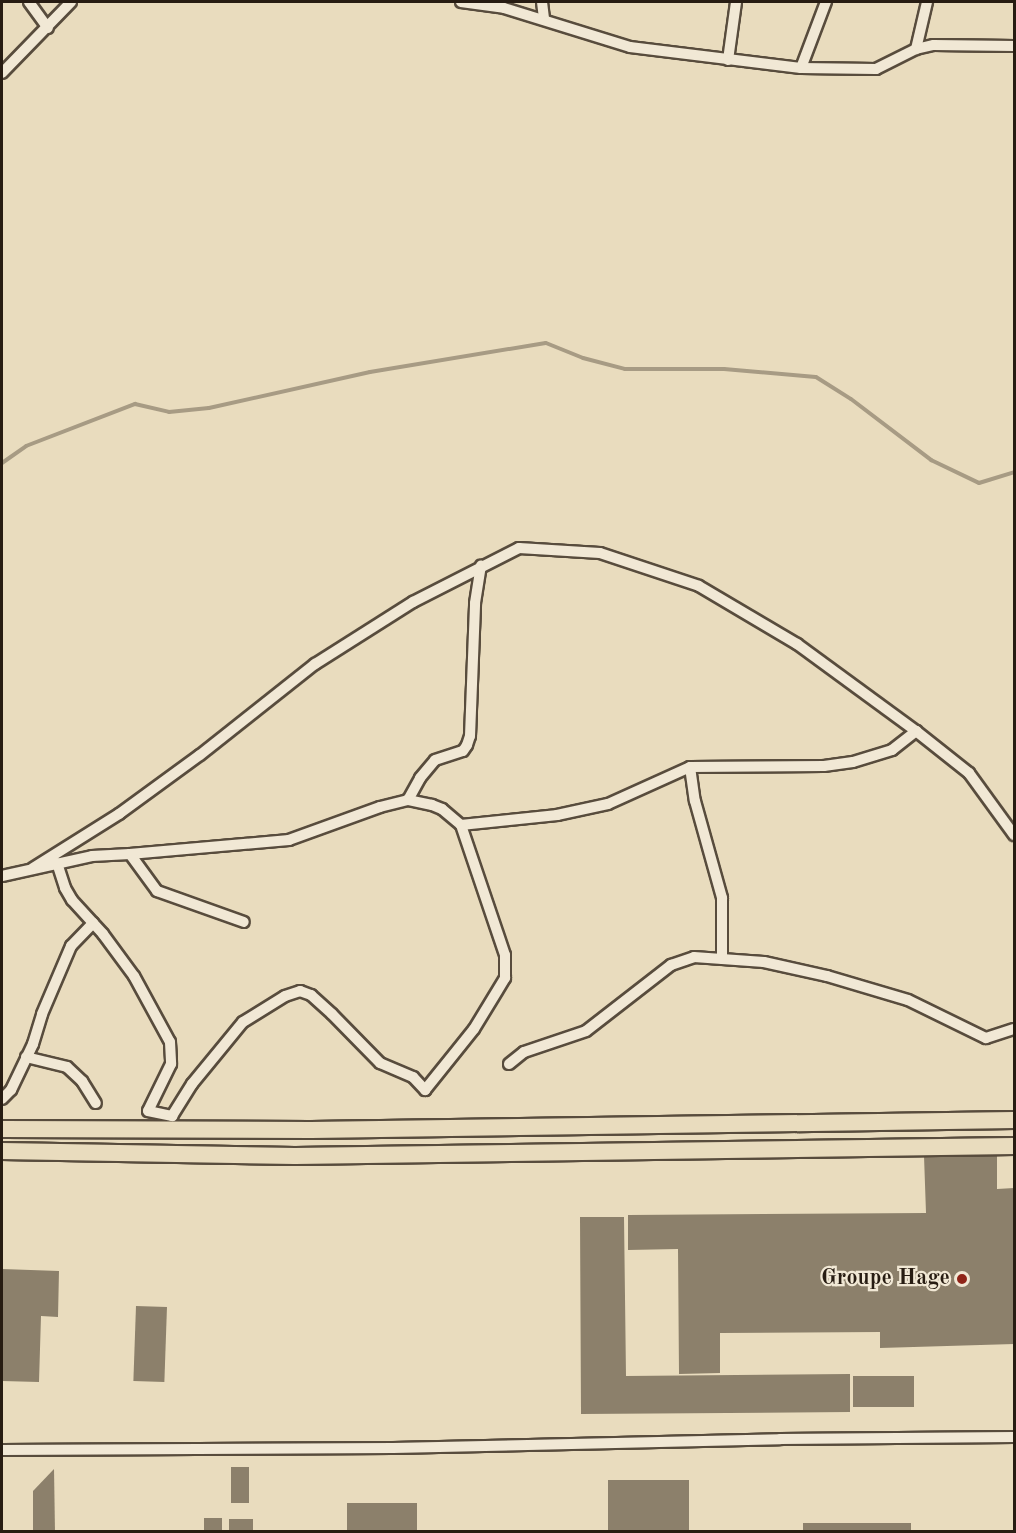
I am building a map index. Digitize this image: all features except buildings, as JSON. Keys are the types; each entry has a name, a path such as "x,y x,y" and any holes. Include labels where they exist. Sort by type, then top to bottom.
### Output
{"main road":[{"path":"2,1129 311,1130 1014,1120"},
{"path":"2,1151 295,1156 1014,1146"}],"street":[{"path":"29,2 48,28"},
{"path":"2,73 48,28 70,2"},
{"path":"461,2 504,8 630,47 801,68 876,69 916,49 951,44 1014,46"},
{"path":"542,2 544,19"},
{"path":"728,60 736,2"},
{"path":"801,68 826,2"},
{"path":"916,49 927,2"},
{"path":"33,868 120,814 315,664 413,602 519,548 557,548 600,553 699,586 797,644 916,730 969,773 1014,835"},
{"path":"408,800 420,778 435,760 463,751 470,736 475,603 480,566"},
{"path":"461,825 546,817 608,804 690,767 824,766 853,762 892,750 916,730"},
{"path":"690,767 695,801 722,898 722,959"},
{"path":"2,876 33,868 57,863 92,856 289,840 380,807 408,800 421,801 442,809 461,825 504,955 505,978 474,1029 425,1090 413,1077 380,1063 311,995 300,991 285,996 243,1022 192,1084 172,1116 148,1111 171,1064 170,1042 134,976 65,888 57,863"},
{"path":"130,854 157,891 244,922"},
{"path":"2,1099 10,1090 26,1058 71,946 93,923"},
{"path":"509,1064 524,1052 586,1031 671,965 694,957 764,962 827,976 908,1000 986,1038 1014,1029"},
{"path":"26,1058 67,1067 82,1081 96,1102"},
{"path":"2,1450 393,1448 780,1438 1014,1437"}],"waterway":[{"path":"2,463 26,446 135,404 169,412 209,408 370,372 546,343 583,358 625,369 724,369 816,377 851,399 931,460 979,483 1014,472"}],"place":[{"name":"Groupe Hage","path":"962,1279"}]}
